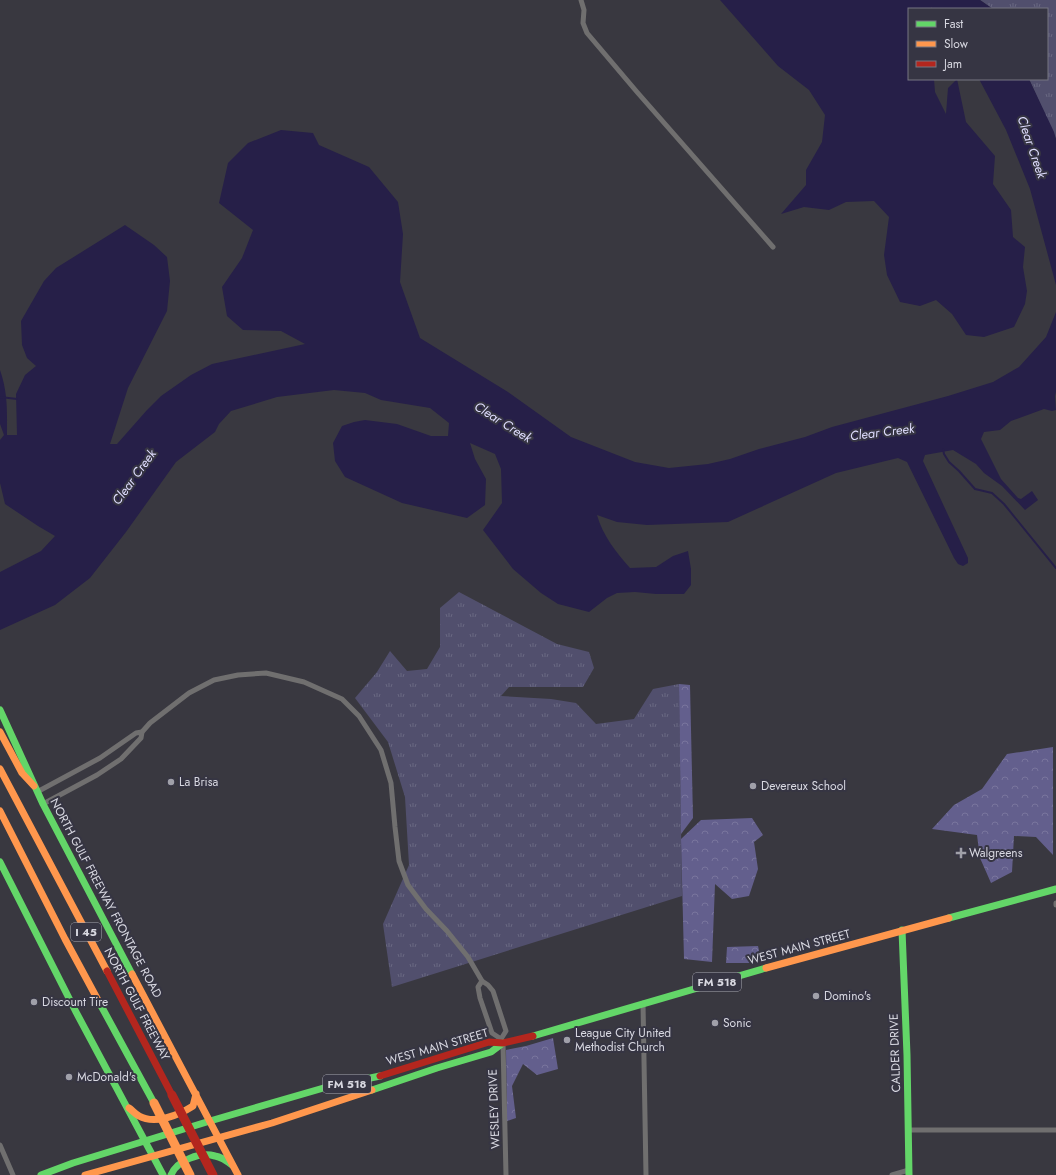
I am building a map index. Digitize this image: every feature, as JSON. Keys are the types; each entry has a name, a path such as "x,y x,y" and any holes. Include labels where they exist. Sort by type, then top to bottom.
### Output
{"main road":[{"name":"NORTH GULF FREEWAY FRONTAGE ROAD","path":"0,710 43,804 238,1175"},
{"path":"0,732 22,774 36,789"},
{"name":"NORTH GULF FREEWAY","path":"0,769 213,1175"},
{"name":"I 45","path":"0,811 65,939 154,1103 190,1175"},
{"path":"0,862 143,1142 153,1156 163,1175"},
{"name":"WEST MAIN STREET","path":"210,1120 327,1087 382,1076 489,1042 535,1036 643,1003 902,930 1056,890"},
{"name":"CALDER DRIVE","path":"902,930 908,1055 909,1173"},
{"name":"WEST MAIN STREET","path":"218,1138 324,1107 437,1068 491,1052 502,1041"},
{"path":"125,1105 139,1116 153,1120 182,1113 193,1106 196,1094"},
{"name":"FM 518","path":"41,1175 73,1163 210,1120"},
{"name":"FM 518","path":"85,1175 218,1138"},
{"path":"171,1175 171,1170 178,1163 204,1155 219,1157 234,1166"}],"street":[{"path":"581,0 584,10 583,23 587,33 773,247"},
{"name":"WESLEY DRIVE","path":"142,732 150,723 189,693 214,680 238,675 266,673 304,682 342,699 359,716 381,750 392,783 399,861 408,885 426,909 468,957 482,981 493,991 496,999 506,1031 502,1041 506,1175"},
{"path":"36,789 100,758 136,733 142,732 141,738 120,759 97,775 43,804"},
{"path":"482,981 478,986 480,998 492,1033 502,1041"},
{"path":"643,1003 646,1175"},
{"path":"909,1130 1056,1130"},
{"path":"0,1145 13,1175"},
{"path":"892,1175 909,1173"}],"green space":[{"path":"980,0 1056,0 1056,139 1029,80 1048,80 1048,8 992,8"},
{"path":"459,592 557,644 589,652 594,668 583,687 509,687 501,696 551,699 576,703 596,724 634,719 653,689 679,684 682,896 392,987 383,924 409,865 405,797 388,742 355,698 377,672 390,651 407,671 427,669 440,647 440,608"},
{"path":"679,684 690,685 693,818 681,834"},
{"path":"1053,747 1053,855 1036,837 1014,836 1012,872 991,883 980,858 977,835 932,829 954,805 982,789 1007,754"},
{"path":"752,818 763,835 754,842 758,869 749,896 732,899 715,884 712,962 684,959 681,839 701,820"},
{"path":"758,946 760,955 749,963 726,963 727,947"},
{"path":"553,1038 558,1069 537,1075 523,1064 512,1086 516,1118 507,1121 506,1050"}],"water":[{"path":"720,0 980,0 992,8 908,8 908,80 934,80 935,92 946,114 948,88 957,80 966,122 995,156 993,184 1011,210 1013,237 1025,247 1023,267 1027,291 1025,304 1014,327 984,337 966,335 952,314 936,300 920,306 900,302 887,275 884,255 889,217 874,201 846,202 829,210 804,207 781,214 806,185 806,170 822,142 825,115 809,90 778,66"},
{"name":"Clear Creek","path":"980,80 1029,80 1054,132 1056,139 1056,285 1030,189 1006,130"},
{"name":"Clear Creek","path":"281,130 313,133 319,145 369,167 398,202 403,234 400,282 420,338 508,392 571,437 635,462 669,468 708,464 730,459 759,449 805,437 832,427 948,396 993,382 1019,367 1046,337 1056,312 1056,410 1052,411 1044,409 1011,421 1000,430 984,432 981,439 1001,479 1018,498 1021,499 1032,491 1038,500 1025,510 1002,486 984,473 976,464 953,450 925,455 923,461 968,558 968,563 963,566 958,564 954,558 907,462 898,458 836,473 728,522 647,525 617,522 597,515 606,537 630,568 656,567 673,556 688,551 691,569 691,585 684,594 635,592 617,593 607,598 589,612 558,604 541,593 513,569 483,530 502,503 501,469 495,454 470,443 475,459 486,479 485,505 467,518 402,503 345,477 335,461 333,443 342,426 365,420 397,424 431,436 448,436 449,423 430,408 381,400 365,393 334,390 277,397 231,411 219,424 215,432 176,462 126,532 90,578 55,605 0,630 0,572 41,551 55,536 5,504 0,483 0,440 4,435 0,424 0,370 6,394 7,435 17,435 16,394 25,375 36,366 27,358 22,345 21,321 44,281 56,268 125,225 154,245 167,257 170,281 167,311 128,388 110,444 117,444 161,396 191,375 212,364 305,344 281,331 243,330 227,316 222,287 242,258 253,230 219,203 228,163 248,143"}],"waterway":[{"path":"0,397 17,399"},
{"path":"943,449 949,462 975,489 992,493 1004,504 1056,568"}],"traffic: fast":[{"path":"0,710 43,804 132,974"},
{"path":"0,862 76,1012 163,1175"},
{"path":"949,918 1056,889"},
{"path":"902,930 907,1055 909,1175"},
{"path":"533,1036 766,968"},
{"path":"99,1002 154,1103"},
{"path":"372,1090 491,1052 503,1043"},
{"path":"41,1175 73,1163 210,1121 327,1087 380,1076"},
{"path":"171,1175 178,1165 196,1156 209,1155 224,1159 232,1165"}],"traffic: slow":[{"path":"0,732 22,773 34,786"},
{"path":"0,769 107,971"},
{"path":"0,811 99,1002"},
{"path":"766,968 949,918"},
{"path":"132,974 238,1175"},
{"path":"85,1175 272,1123 372,1090"},
{"path":"129,1108 145,1119 152,1120 167,1118 181,1113 193,1106 196,1094"},
{"path":"154,1103 190,1175"}],"traffic: jam":[{"path":"107,971 172,1095"},
{"path":"380,1076 489,1042 503,1043 533,1036"},
{"path":"172,1095 213,1175"}],"place":[{"name":"La Brisa","path":"171,782"},
{"name":"Devereux School","path":"753,786"},
{"name":"Walgreens","path":"961,853"},
{"name":"Domino's","path":"816,996"},
{"name":"Discount Tire","path":"34,1002"},
{"name":"Sonic","path":"715,1023"},
{"name":"League City United Methodist Church","path":"567,1040"},
{"name":"McDonald's","path":"69,1077"}]}
